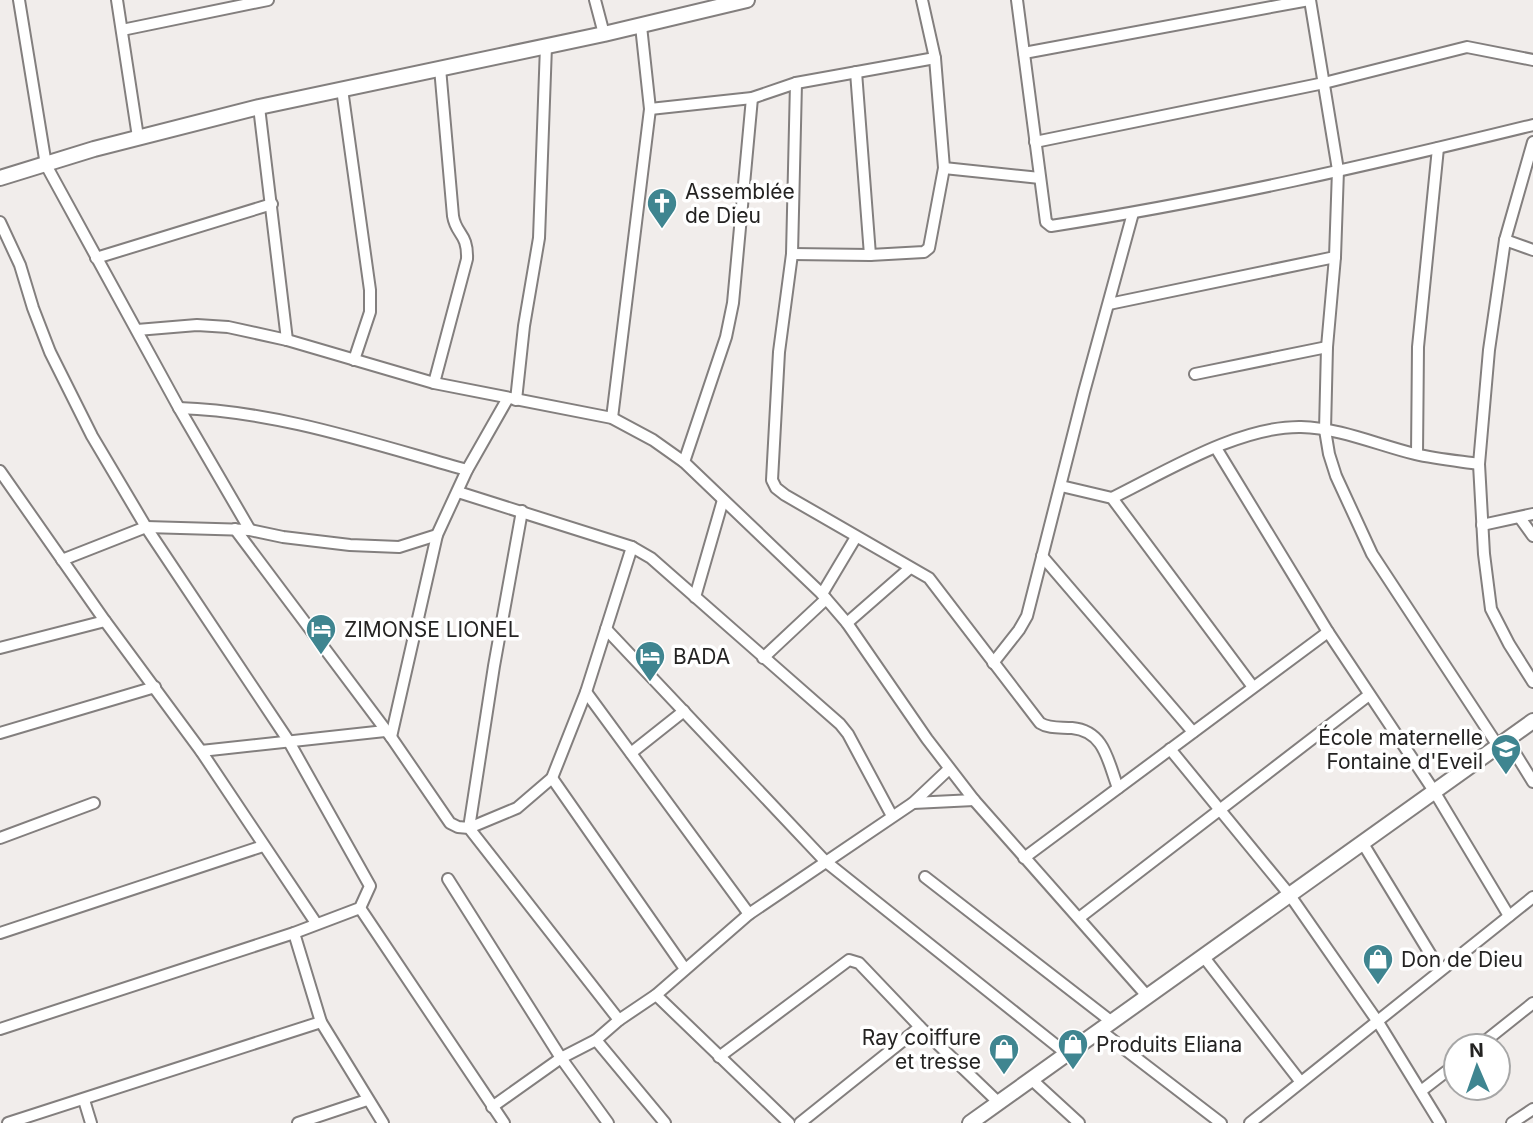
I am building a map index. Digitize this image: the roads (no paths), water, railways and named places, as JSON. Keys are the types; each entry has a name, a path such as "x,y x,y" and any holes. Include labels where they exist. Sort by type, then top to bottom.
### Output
{"main road":[{"path":"0,178 259,107 604,34 747,0"},
{"path":"970,1123 1533,721"}],"street":[{"path":"19,0 46,165 179,408 250,530"},
{"path":"117,0 138,138"},
{"path":"121,30 246,2 268,0"},
{"path":"595,0 604,34"},
{"path":"792,254 870,255 927,250 944,168 936,58 922,0"},
{"path":"1017,0 1046,222 1051,226 1133,213 1533,125"},
{"path":"1024,52 1310,0 1338,170 1335,257 1327,347 1325,430 1329,454 1336,476 1372,554 1533,782"},
{"path":"612,418 650,109 640,26"},
{"path":"388,734 437,535 467,471 512,399 539,238 546,46"},
{"path":"1035,142 1324,83 1467,47 1533,60"},
{"path":"650,109 752,98 796,83 936,58"},
{"path":"434,383 467,259 464,235 454,223 453,216 440,68"},
{"path":"856,72 870,255"},
{"path":"796,83 792,254 779,352 772,480 776,488 785,495 929,578 1040,723 1049,727 1078,728 1095,735 1118,789"},
{"path":"342,89 370,290 370,312 354,360"},
{"path":"684,462 726,337 733,303 752,98"},
{"path":"259,107 287,340"},
{"path":"1533,142 1505,240 1489,350 1479,464 1491,609 1533,682"},
{"path":"1417,454 1418,347 1437,148"},
{"path":"944,168 1040,178"},
{"path":"96,258 272,204"},
{"path":"993,663 1023,624 1133,213"},
{"path":"0,222 20,265 50,352 92,436 146,527 288,740 368,881 369,889 359,908 294,933 0,1029"},
{"path":"1505,240 1533,250"},
{"path":"1109,304 1335,257"},
{"path":"137,330 228,327 287,340 434,383 612,418 653,440 684,462 824,597 847,623 949,769 974,800 1148,997"},
{"path":"1195,374 1327,347"},
{"path":"179,408 230,411 348,436 467,471"},
{"path":"1061,486 1112,498 1240,438 1268,430 1301,427 1325,430 1417,454 1479,464"},
{"path":"1216,448 1328,632 1434,791 1509,916"},
{"path":"0,471 105,621 201,751 316,923"},
{"path":"457,492 632,547 651,558 840,724 848,734 892,817"},
{"path":"1112,498 1253,687"},
{"path":"695,597 723,499"},
{"path":"522,511 469,828 619,1020"},
{"path":"1482,525 1533,514"},
{"path":"1520,518 1533,536"},
{"path":"62,560 146,527 250,530 296,539 399,547 437,535"},
{"path":"235,529 388,734 450,823 469,828 517,808 552,778 586,692 632,547"},
{"path":"763,658 824,597 856,537"},
{"path":"1042,556 1193,732"},
{"path":"847,623 910,568"},
{"path":"0,648 105,621"},
{"path":"606,629 825,861 1067,1054"},
{"path":"1024,858 1328,632"},
{"path":"0,733 155,687"},
{"path":"586,692 748,914"},
{"path":"1079,918 1369,695"},
{"path":"631,753 684,711"},
{"path":"201,751 288,740 388,734"},
{"path":"1170,749 1289,894 1378,1022 1440,1123"},
{"path":"492,1107 561,1058 596,1040 619,1020 656,995 748,914 913,803 949,769"},
{"path":"552,778 685,970"},
{"path":"913,803 974,800"},
{"path":"0,838 94,803"},
{"path":"1362,842 1440,970"},
{"path":"0,933 263,845"},
{"path":"925,877 1221,1123"},
{"path":"448,878 561,1058 608,1123"},
{"path":"1250,1123 1533,897"},
{"path":"359,908 503,1123"},
{"path":"294,933 321,1022 383,1123"},
{"path":"1203,956 1300,1081"},
{"path":"719,1057 846,960 859,963 920,1027 998,1102"},
{"path":"656,995 789,1123"},
{"path":"1497,1032 1533,1003"},
{"path":"8,1123 321,1022"},
{"path":"800,1123 920,1027"},
{"path":"596,1040 665,1123"},
{"path":"1421,1091 1442,1075"},
{"path":"1031,1080 1079,1123"},
{"path":"84,1100 91,1123"},
{"path":"298,1123 367,1100"},
{"path":"1512,1123 1533,1109"}],"place":[{"name":"Assemblée de Dieu","path":"662,230"},
{"name":"ZIMONSE LIONEL","path":"321,656"},
{"name":"BADA","path":"650,683"},
{"name":"École maternelle Fontaine d'Eveil","path":"1506,776"},
{"name":"Don de Dieu","path":"1378,986"},
{"name":"Produits Eliana","path":"1073,1071"},
{"name":"Ray coiffure et tresse","path":"1004,1076"}]}
